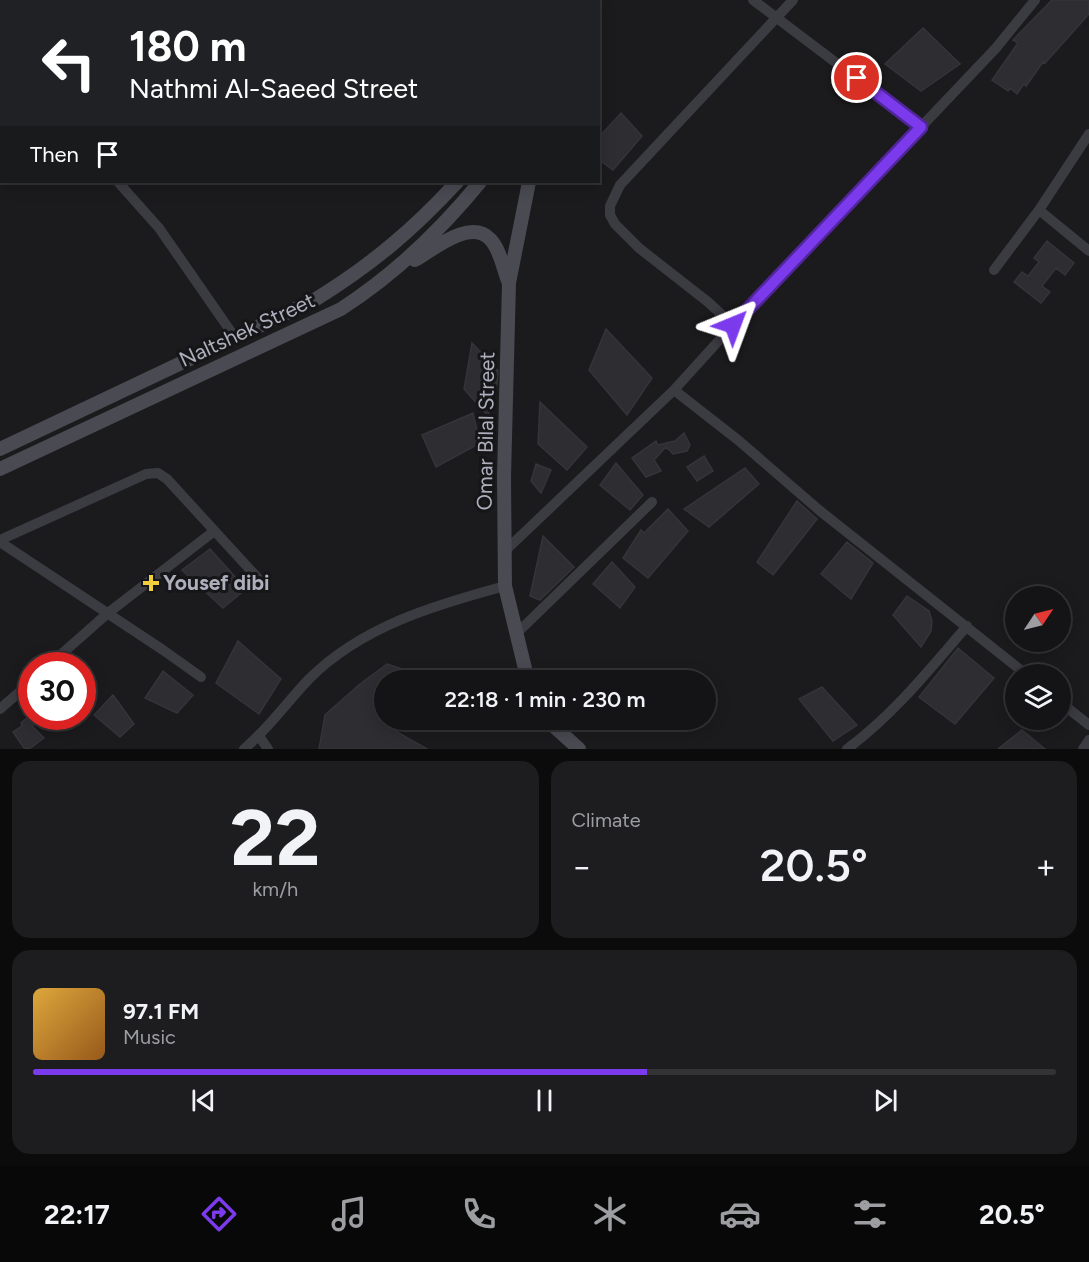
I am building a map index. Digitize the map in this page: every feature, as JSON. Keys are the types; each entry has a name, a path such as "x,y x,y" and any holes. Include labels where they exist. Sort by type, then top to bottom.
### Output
{"main road":[{"name":"Naltshek Street","path":"0,450 234,336 316,299 364,269 409,231 456,183"},
{"name":"Naltshek Street","path":"0,470 341,309 387,277 435,233 479,183"},
{"name":"Omar Bilal Street","path":"525,670 505,586 504,477 509,283 529,183"},
{"path":"387,277 450,239 468,231 479,232 490,239 509,283"},
{"path":"558,730 579,749"}],"street":[{"path":"753,0 921,127"},
{"path":"733,325 622,233 610,215 610,206 620,185 793,0"},
{"path":"506,550 674,390 996,48 1035,0"},
{"path":"994,270 1039,210 1089,134"},
{"path":"119,183 159,228 234,336"},
{"path":"1039,210 1089,251"},
{"path":"674,390 738,440 819,510 1014,664"},
{"path":"0,541 153,472 167,479 213,532 265,586"},
{"path":"516,634 652,502"},
{"path":"64,652 108,613 213,532"},
{"path":"0,541 201,677"},
{"path":"244,749 259,736 310,678 354,644 379,629 419,612 505,586"},
{"path":"847,749 873,729 902,701 967,626"},
{"path":"0,709 18,693"},
{"path":"1071,711 1089,725"},
{"path":"259,736 268,749"},
{"path":"1083,749 1089,740"}],"building":[{"path":"1052,0 1089,0 1089,14 1045,63 1043,62 1026,86 1024,84 1017,94 1010,88 1008,91 992,80 1018,43 1013,40"},
{"path":"923,28 960,64 921,91 885,64"},
{"path":"621,113 642,136 613,170 600,160 600,136"},
{"path":"1047,241 1074,263 1065,275 1056,268 1042,286 1050,292 1041,303 1014,282 1022,272 1028,276 1039,262 1034,258"},
{"path":"606,329 652,378 627,415 589,370"},
{"path":"472,343 498,371 497,384 488,416 464,389"},
{"path":"540,402 587,447 567,470 538,444"},
{"path":"473,413 480,443 436,467 422,435"},
{"path":"684,433 690,445 687,451 673,454 666,447 654,460 661,471 646,477 632,458 656,441 658,445 675,441"},
{"path":"704,456 713,471 697,481 687,467"},
{"path":"616,463 643,495 630,510 600,485"},
{"path":"536,464 551,470 541,493 531,481"},
{"path":"745,468 759,484 709,527 684,509"},
{"path":"797,501 817,519 773,575 757,562"},
{"path":"668,509 688,531 648,578 623,558 641,530 644,533"},
{"path":"543,536 574,567 540,600 530,596"},
{"path":"847,542 873,563 851,599 821,574"},
{"path":"210,549 246,589 223,608 182,570"},
{"path":"612,562 635,587 620,608 593,584"},
{"path":"907,596 929,611 932,621 931,631 921,647 893,615"},
{"path":"238,641 281,679 259,714 216,683"},
{"path":"958,648 994,678 955,724 919,697"},
{"path":"387,664 405,670 379,670"},
{"path":"163,671 193,695 177,713 145,698"},
{"path":"374,674 374,730 396,730 427,749 319,749 325,715"},
{"path":"822,687 857,725 833,741 799,699"},
{"path":"113,695 134,724 120,737 96,717 96,713"},
{"path":"18,729 36,730 44,738 29,749 24,748 13,732"},
{"path":"1022,730 1045,749 998,749"}],"place":[{"name":"Yousef dibi","path":"151,583"}],"route":[{"path":"733,325 921,127 857,78"}]}
